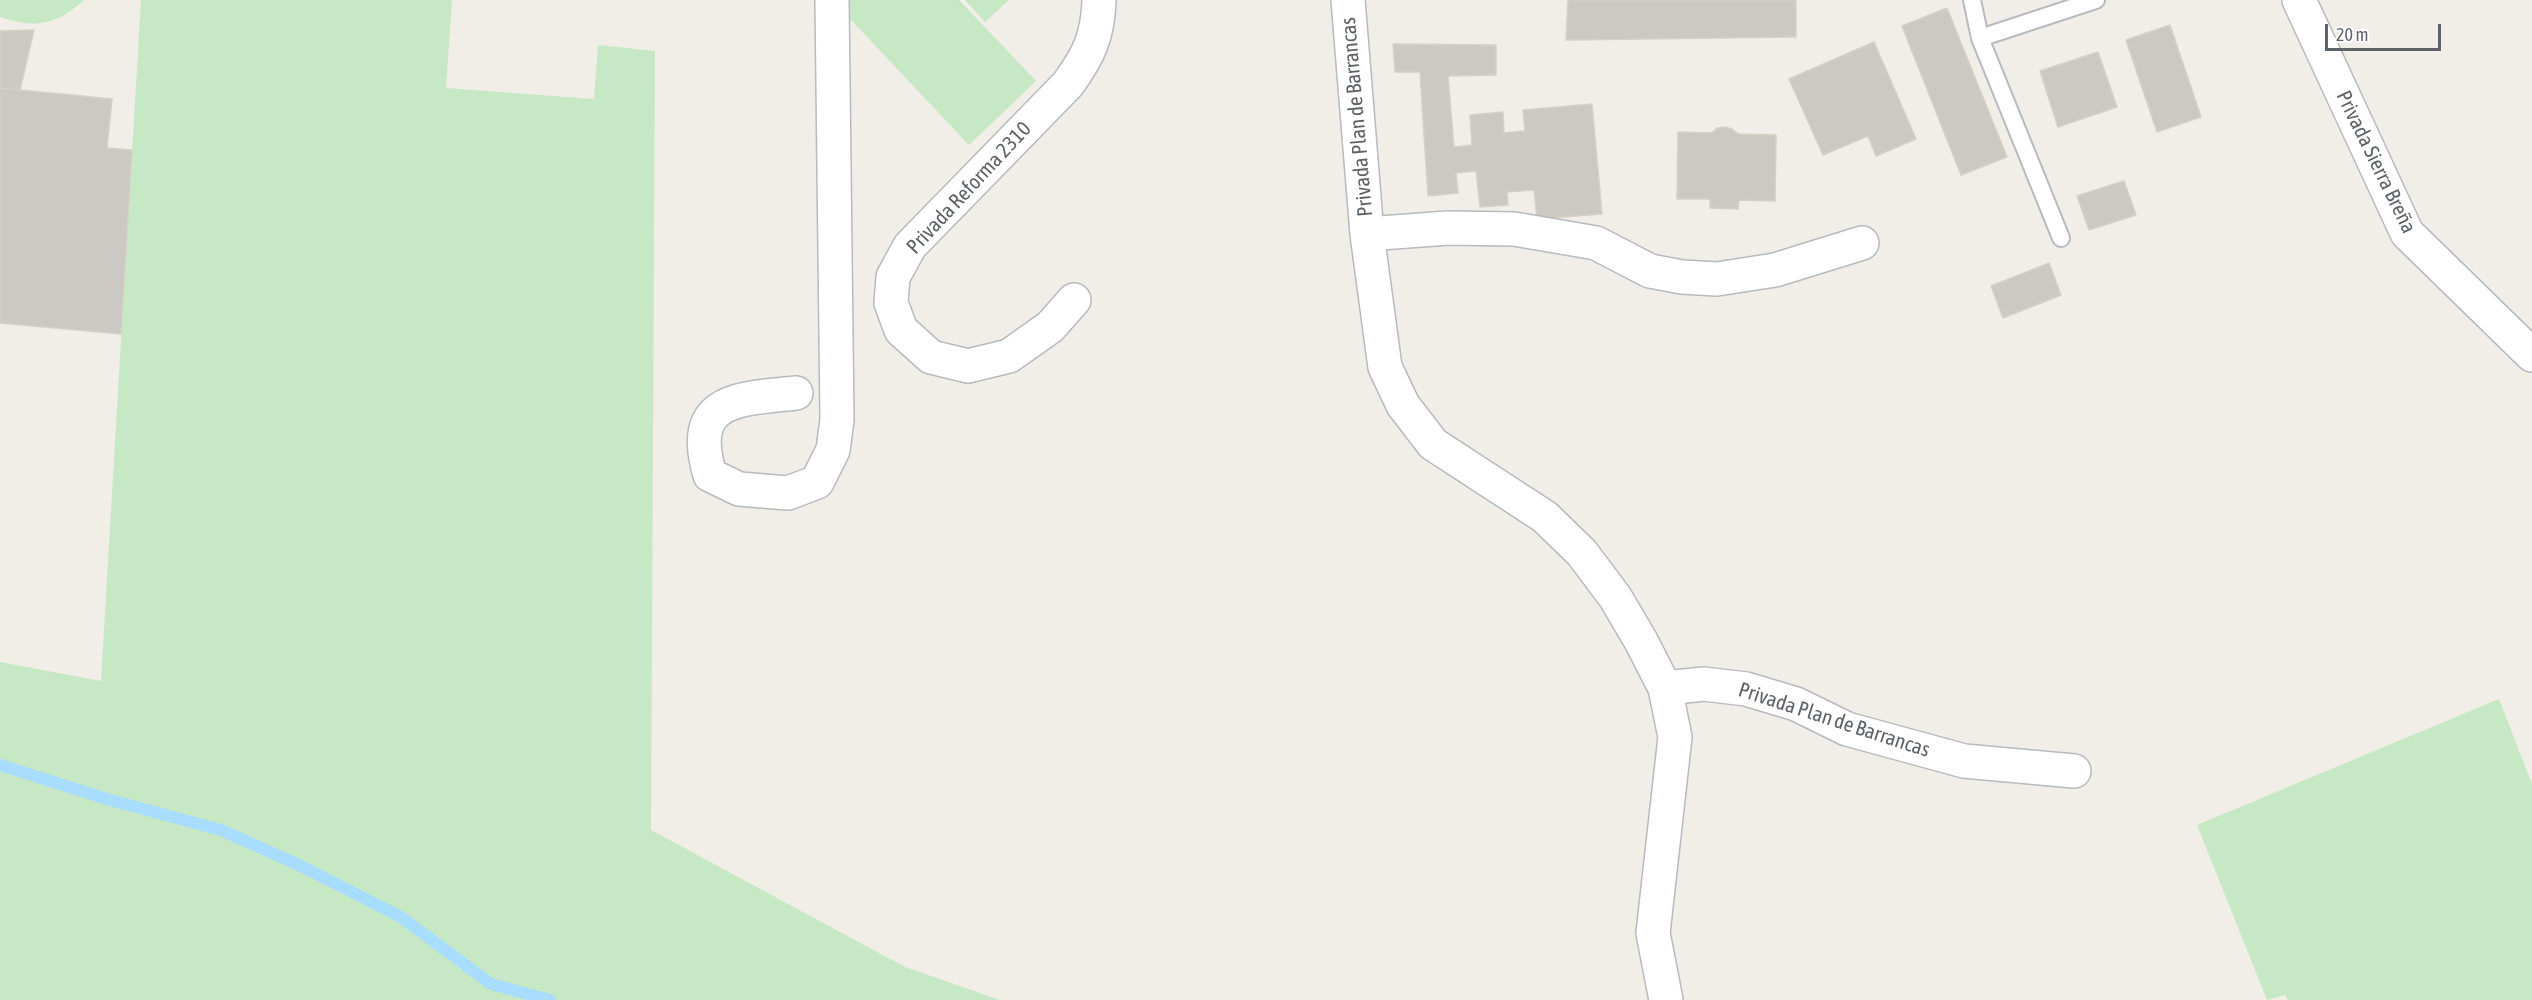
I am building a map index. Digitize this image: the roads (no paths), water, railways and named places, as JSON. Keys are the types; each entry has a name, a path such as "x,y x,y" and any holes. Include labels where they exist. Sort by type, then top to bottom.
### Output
{"street":[{"path":"796,393 736,401 718,410 707,421 703,436 704,453 710,475 739,489 788,493 817,482 833,450 837,420 832,0"},
{"name":"Privada Reforma 2310","path":"1074,300 1050,327 1009,357 968,366 931,357 902,330 891,303 893,277 910,246 1068,84 1086,60 1097,32 1099,0"},
{"name":"Privada Plan de Barrancas","path":"1347,0 1367,234 1385,367 1403,405 1433,444 1545,517 1582,553 1615,597 1665,688 1675,737 1653,933 1666,1000"},
{"name":"Privada Sierra Breña","path":"2299,0 2407,233 2532,355"},
{"name":"Privada Plan de Barrancas","path":"1367,234 1448,228 1514,229 1596,243 1650,271 1682,277 1717,279 1775,270 1862,243"},
{"name":"Privada Plan de Barrancas","path":"1665,688 1704,684 1746,689 1796,704 1847,729 1964,761 2074,771"}],"lane":[{"path":"1972,0 1980,38 2061,238"},
{"path":"1980,38 2096,0"}],"waterway":[{"path":"0,765 110,800 221,830 299,865 401,917 491,984 550,1000"}]}
